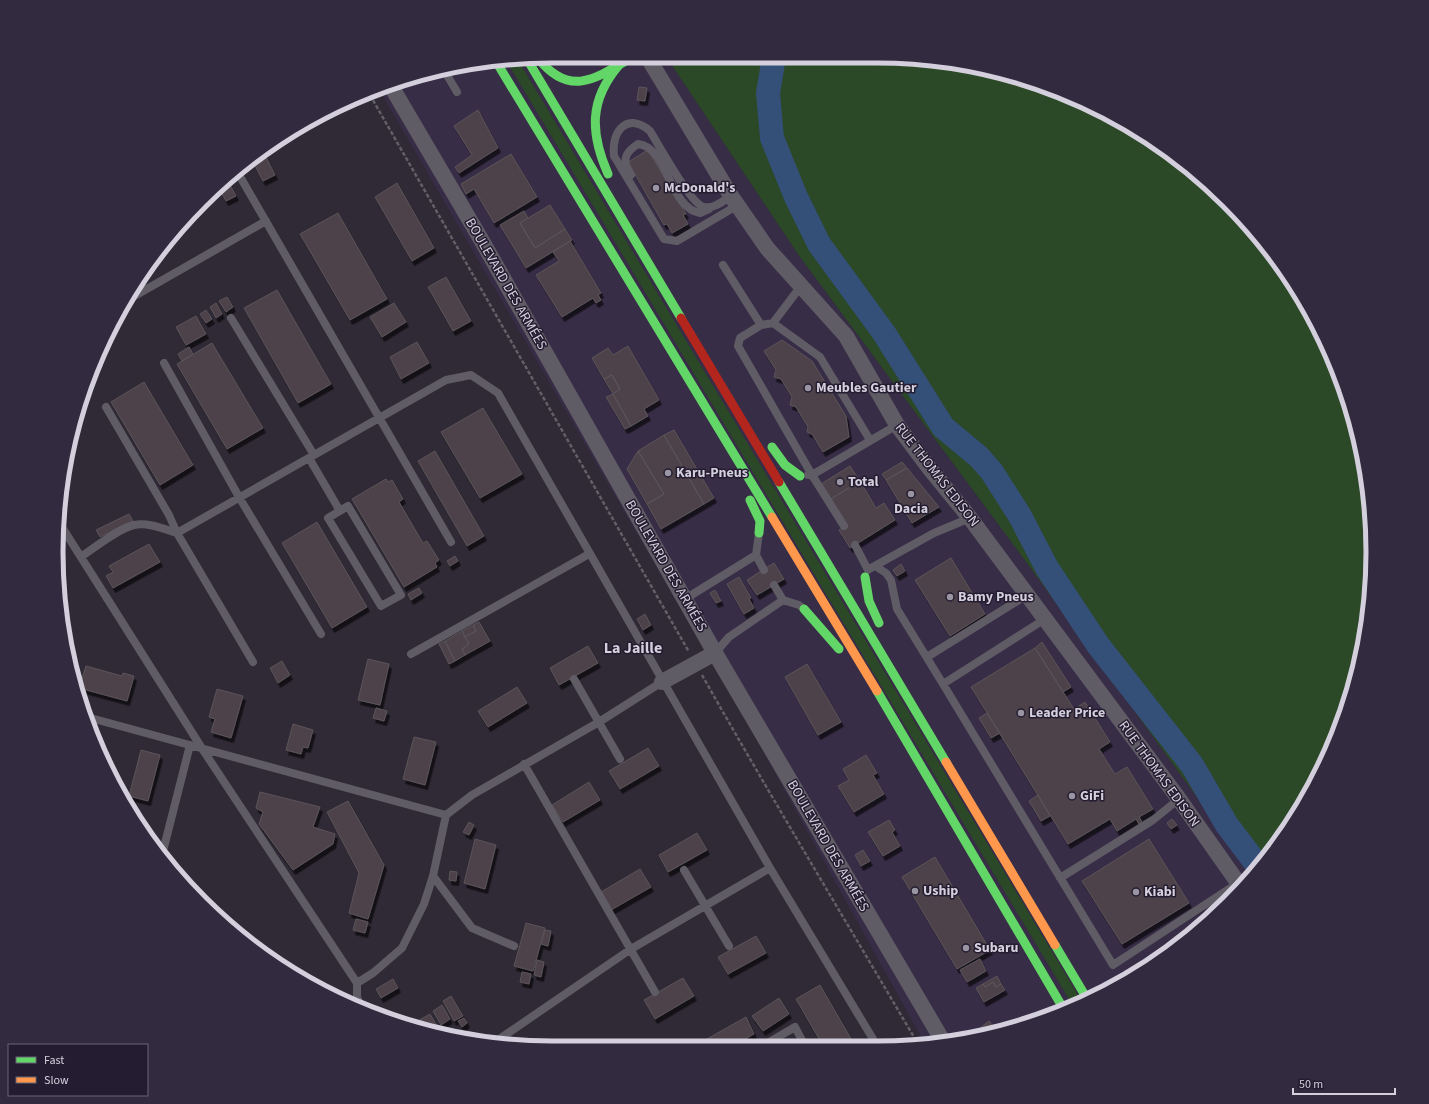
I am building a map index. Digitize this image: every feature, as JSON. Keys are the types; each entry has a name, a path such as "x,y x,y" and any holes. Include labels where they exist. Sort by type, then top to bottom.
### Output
{"highway":[{"path":"541,63 552,75 564,82 578,82 622,63"},
{"path":"531,64 1085,995"},
{"path":"619,65 604,85 597,106 595,125 600,158 670,298"},
{"path":"500,66 882,700 1061,1005"},
{"path":"697,343 750,415"},
{"path":"677,360 758,516 760,521 759,533"},
{"path":"768,441 785,465 800,476"},
{"path":"870,571 865,592 869,606 885,633"},
{"path":"804,609 882,700"},
{"path":"928,714 950,767"}],"street":[{"name":"RUE THOMAS EDISON","path":"651,63 735,200 767,248 846,336 897,425 930,469 970,518 1179,799 1237,882"},
{"name":"BOULEVARD DES ARMÉES","path":"394,89 482,241 715,653 941,1037"},
{"path":"662,682 715,653"}],"lane":[{"path":"447,75 457,92"},
{"path":"712,208 702,207 696,203 650,131 642,124 632,122 622,128 615,136 613,145 614,156 664,239 677,241 735,200"},
{"path":"656,227 655,216 626,168 626,156 630,149 638,144 650,149 682,200 689,208 700,213 735,200"},
{"path":"240,176 451,542"},
{"path":"136,295 266,221"},
{"path":"723,265 761,325"},
{"path":"801,286 773,323 761,325 740,338 738,346 812,475 844,526"},
{"path":"232,318 312,456 340,511"},
{"path":"773,323 820,358 870,440"},
{"path":"164,363 239,497 322,634"},
{"path":"81,557 109,538 134,525 155,526 177,533 446,380 471,375 498,393 662,682 770,868 874,1041"},
{"path":"106,406 169,515 177,533 253,662"},
{"path":"800,476 812,475 897,425"},
{"path":"348,506 401,595 380,606 328,518 340,511 348,506"},
{"path":"870,571 934,533 970,518"},
{"path":"64,530 202,750 357,983 358,1001"},
{"path":"759,533 756,555 764,570"},
{"path":"856,545 870,571"},
{"path":"411,654 589,554"},
{"path":"685,599 756,555"},
{"path":"870,571 886,573 891,580 897,609 1113,964 1229,891"},
{"path":"774,585 783,600 799,605 804,609"},
{"path":"927,657 1027,595"},
{"path":"715,653 729,637 783,600"},
{"path":"943,684 1045,619"},
{"path":"574,679 620,759"},
{"path":"357,983 373,973 402,948 424,904 446,815 472,795 599,722 662,682"},
{"path":"92,718 190,745 202,750 446,815"},
{"path":"163,849 190,745"},
{"path":"524,764 655,992"},
{"path":"1060,878 1153,820 1179,799"},
{"path":"501,1038 631,949 770,868"},
{"path":"684,870 729,946"},
{"path":"432,876 472,928 514,946"},
{"path":"771,1041 795,1027 802,1041"}],"path":[{"path":"371,98 771,796 803,847 915,1039"}],"shaded area":[{"path":"552,63 672,63 800,257 1024,559 1249,869 1223,898 1175,940 1149,959 1093,991 1064,1004 1004,1024 972,1032 922,1039 754,735 382,94 425,80 457,72 488,67"}],"green space":[{"path":"672,63 909,64 972,72 1034,89 1093,113 1149,145 1175,164 1223,206 1265,254 1284,280 1316,336 1329,365 1349,425 1357,457 1362,488 1366,552 1365,584 1357,647 1340,709 1329,739 1316,768 1284,824 1249,869 1024,559 800,257"},
{"path":"520,64 1079,997 1070,1001 509,65"}],"building":[{"path":"639,87 647,88 645,101 637,100"},
{"path":"478,110 498,148 459,173 455,167 472,155 454,126"},
{"name":"McDonald's","path":"648,150 686,214 683,215 688,224 672,233 667,224 664,225 628,162"},
{"path":"511,154 537,197 494,223 474,189 466,194 461,184"},
{"path":"265,156 275,175 263,181 254,164"},
{"path":"397,183 434,248 412,261 375,197"},
{"path":"230,184 236,196 226,201 221,192"},
{"path":"550,205 565,229 535,248 520,223"},
{"path":"524,211 528,218 520,223 535,248 565,229 572,240 526,268 500,225"},
{"path":"338,213 387,299 350,320 300,234"},
{"path":"570,241 601,293 598,295 601,300 596,303 593,298 562,317 536,275 559,261 553,252"},
{"path":"446,277 471,321 453,331 428,287"},
{"path":"277,290 331,384 298,403 244,308"},
{"path":"227,297 233,307 226,312 219,301"},
{"path":"216,303 222,314 216,318 210,307"},
{"path":"394,303 406,322 382,337 370,317"},
{"path":"206,310 212,319 206,323 200,314"},
{"path":"196,316 206,334 186,345 176,327"},
{"name":"Meubles Gautier","path":"782,340 812,361 846,416 849,437 823,452 812,434 807,432 808,427 796,407 790,405 792,397 781,379 774,377 776,370 764,351"},
{"path":"417,342 429,363 401,379 390,357"},
{"path":"212,343 263,428 227,449 177,364"},
{"path":"628,346 659,400 644,409 648,416 631,426 613,394 620,389 612,375 604,379 592,358 608,348 613,355"},
{"path":"189,347 193,354 182,361 178,354"},
{"path":"612,375 620,389 613,394 604,379"},
{"path":"144,382 193,465 160,485 111,402"},
{"path":"613,394 631,426 625,429 606,397"},
{"path":"483,408 522,474 480,498 441,432"},
{"path":"674,430 714,498 704,504 664,435"},
{"name":"Karu-Pneus","path":"664,435 704,504 661,529 647,504 664,494 638,451"},
{"path":"435,451 484,536 467,546 418,461"},
{"path":"638,451 664,494 647,504 627,469"},
{"path":"902,462 907,468 886,480 882,474"},
{"name":"Total","path":"850,466 860,481 831,499 821,484"},
{"name":"Dacia","path":"907,468 939,507 912,523 886,480"},
{"path":"386,479 388,482 392,480 403,499 399,502 423,543 427,541 439,560 435,563 437,567 404,587 352,499"},
{"name":"Total","path":"860,481 876,508 884,503 895,520 850,548 839,530 847,525 831,499"},
{"path":"129,514 133,521 100,537 96,530"},
{"path":"317,522 367,607 332,628 282,543"},
{"path":"149,544 160,562 113,588 106,576 113,572 109,566"},
{"path":"455,556 458,561 450,566 447,561"},
{"name":"Bamy Pneus","path":"951,558 985,614 950,636 915,580"},
{"path":"774,563 784,579 757,595 747,580"},
{"path":"901,564 905,571 897,576 893,570"},
{"path":"739,577 751,598 749,599 754,608 744,614 727,584"},
{"path":"419,588 422,593 411,600 408,594"},
{"path":"715,590 721,601 716,603 710,593"},
{"path":"645,614 651,625 643,630 637,619"},
{"path":"479,622 490,641 465,655 462,649 469,644 465,637 476,631 473,625"},
{"path":"473,625 476,631 465,637 462,631"},
{"path":"462,631 469,644 462,649 465,655 455,661 445,641"},
{"path":"445,641 455,661 449,664 439,644"},
{"path":"1042,642 1071,687 1063,692 1035,648"},
{"path":"588,646 598,663 559,685 550,668"},
{"path":"1035,648 1074,709 1085,702 1110,742 1099,749 1115,774 1127,767 1153,809 1139,817 1142,822 1139,824 1136,819 1117,831 1110,819 1068,844 971,687"},
{"path":"368,659 389,664 380,705 358,700"},
{"path":"282,661 290,675 278,683 270,668"},
{"path":"807,664 841,722 818,735 785,677"},
{"path":"86,666 122,676 123,673 134,676 127,701 83,689 81,682"},
{"path":"517,687 527,703 488,727 478,711"},
{"path":"217,689 243,696 231,738 211,732 215,719 209,717"},
{"path":"376,708 387,711 384,721 373,718"},
{"path":"987,713 1000,733 991,738 979,718"},
{"path":"293,724 313,730 308,748 303,747 301,754 286,750"},
{"path":"414,737 436,742 425,785 403,779"},
{"path":"648,748 659,766 620,789 609,771"},
{"path":"141,750 160,755 148,801 129,796"},
{"path":"866,755 877,773 873,775 884,794 854,812 838,786 849,780 843,769"},
{"path":"589,782 600,800 563,822 552,805"},
{"path":"260,792 320,807 313,827 335,834 333,844 293,870 259,824 263,812 256,808"},
{"path":"1038,795 1050,816 1041,821 1029,801"},
{"path":"348,801 384,865 368,919 349,913 359,873 327,812"},
{"path":"1172,819 1177,825 1171,829 1167,823"},
{"path":"889,820 895,830 892,832 900,846 883,856 868,832"},
{"path":"469,822 474,825 469,835 463,832"},
{"path":"697,833 707,850 668,872 659,855"},
{"path":"475,839 496,845 485,889 464,883"},
{"name":"Kiabi","path":"1149,839 1189,903 1122,944 1082,881"},
{"path":"863,850 870,861 861,866 855,855"},
{"path":"935,857 990,950 957,969 902,877"},
{"path":"640,869 651,887 611,910 601,892"},
{"path":"450,871 457,872 456,881 449,880"},
{"path":"356,919 368,922 365,933 353,930"},
{"path":"526,923 545,928 533,971 514,966"},
{"path":"545,930 551,931 548,946 541,944"},
{"path":"756,936 766,953 728,974 718,957"},
{"path":"980,959 986,971 967,982 960,970"},
{"path":"537,960 544,962 541,977 534,975"},
{"path":"522,972 531,974 529,984 520,982"},
{"path":"997,976 1001,984 996,987 993,982 985,987 983,984"},
{"path":"683,978 694,996 655,1019 644,1000"},
{"path":"393,979 398,988 381,998 376,989"},
{"path":"993,982 996,987 1001,984 1005,990 984,1002 976,988 983,984 985,987"},
{"path":"820,985 852,1041 820,1041 796,999"},
{"path":"451,996 463,1016 454,1021 443,1001"},
{"path":"779,998 789,1014 763,1031 752,1016"},
{"path":"442,1005 450,1019 441,1025 433,1011"},
{"path":"430,1014 437,1026 425,1024 418,1021"},
{"path":"746,1017 754,1034 741,1041 703,1041"},
{"path":"464,1018 467,1023 462,1027 458,1021"},
{"path":"989,1021 994,1027 976,1031"}],"waterway":[{"path":"773,63 768,93 772,138 796,197 819,244 884,333 943,427 979,457 992,472 1020,516 1047,568 1098,645 1192,765 1227,825 1255,862"}],"traffic: fast":[{"path":"543,63 550,71 561,78 573,81 584,81 596,77 622,63"},
{"path":"530,64 681,318"},
{"path":"608,174 598,145 596,117 602,91 609,78 619,65"},
{"path":"499,66 772,517"},
{"path":"772,447 785,465 800,476"},
{"path":"779,482 946,762"},
{"path":"750,500 760,521 759,533"},
{"path":"865,577 869,601 879,623"},
{"path":"804,609 839,649"},
{"path":"877,691 1061,1005"},
{"path":"1055,945 1085,995"}],"traffic: slow":[{"path":"772,517 877,691"},
{"path":"946,762 1055,945"}],"traffic: jam":[{"path":"681,318 779,482"}],"place":[{"name":"McDonald's","path":"656,188"},
{"name":"Meubles Gautier","path":"808,388"},
{"name":"Karu-Pneus","path":"668,473"},
{"name":"Total","path":"840,482"},
{"name":"Dacia","path":"911,494"},
{"name":"Bamy Pneus","path":"950,597"},
{"name":"Leader Price","path":"1021,713"},
{"name":"GiFi","path":"1072,796"},
{"name":"Uship","path":"915,891"},
{"name":"Kiabi","path":"1136,892"},
{"name":"Subaru","path":"966,948"}],"district":[{"name":"La Jaille","path":"633,648"}]}
